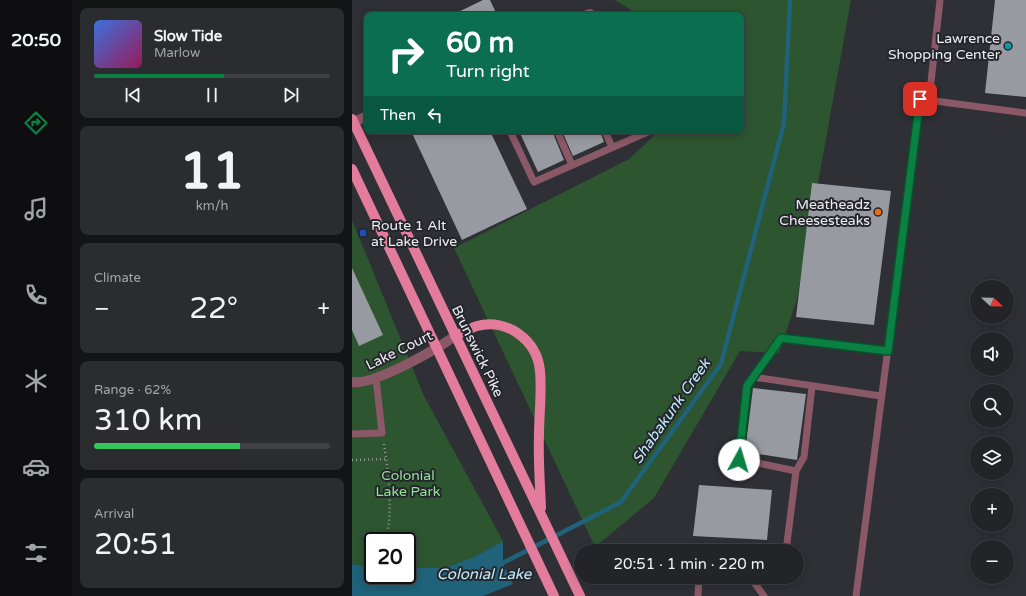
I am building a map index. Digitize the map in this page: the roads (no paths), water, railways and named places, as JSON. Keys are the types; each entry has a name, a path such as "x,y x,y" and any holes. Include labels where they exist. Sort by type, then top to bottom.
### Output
{"main road":[{"name":"Brunswick Pike","path":"353,121 580,596"},
{"path":"352,169 554,596"},
{"path":"455,336 477,326 492,324 506,327 519,333 530,343 536,355 540,371 541,512"}],"street":[{"path":"353,121 364,117"},
{"name":"Lake Court","path":"352,382 368,382 436,349 455,336"}],"lane":[{"path":"929,100 940,0"},
{"path":"856,596 920,99 1026,113"},
{"path":"511,134 534,182 643,134"},
{"path":"558,134 572,165"},
{"path":"606,134 612,147"},
{"path":"796,471 739,460 747,386 781,338 888,351"},
{"path":"753,377 881,396"},
{"path":"352,434 382,433 376,378"},
{"path":"787,544 796,471 804,457 812,386"},
{"path":"698,596 699,584"},
{"path":"755,584 764,596"}],"water":[{"name":"Colonial Lake","path":"503,541 503,564 513,584 483,596 352,596 352,564 364,566 364,584 416,584 416,567 444,568 474,557"}],"waterway":[{"name":"Shabakunk Creek","path":"499,565 621,502 721,364 784,123 790,0"}],"place":[{"name":"Lawrence Shopping Center","path":"1008,46"},
{"name":"Meatheadz Cheesesteaks","path":"878,212"},
{"name":"Route 1 Alt at Lake Drive","path":"363,233"}],"park label":[{"name":"Colonial Lake Park","path":"408,484"}]}
